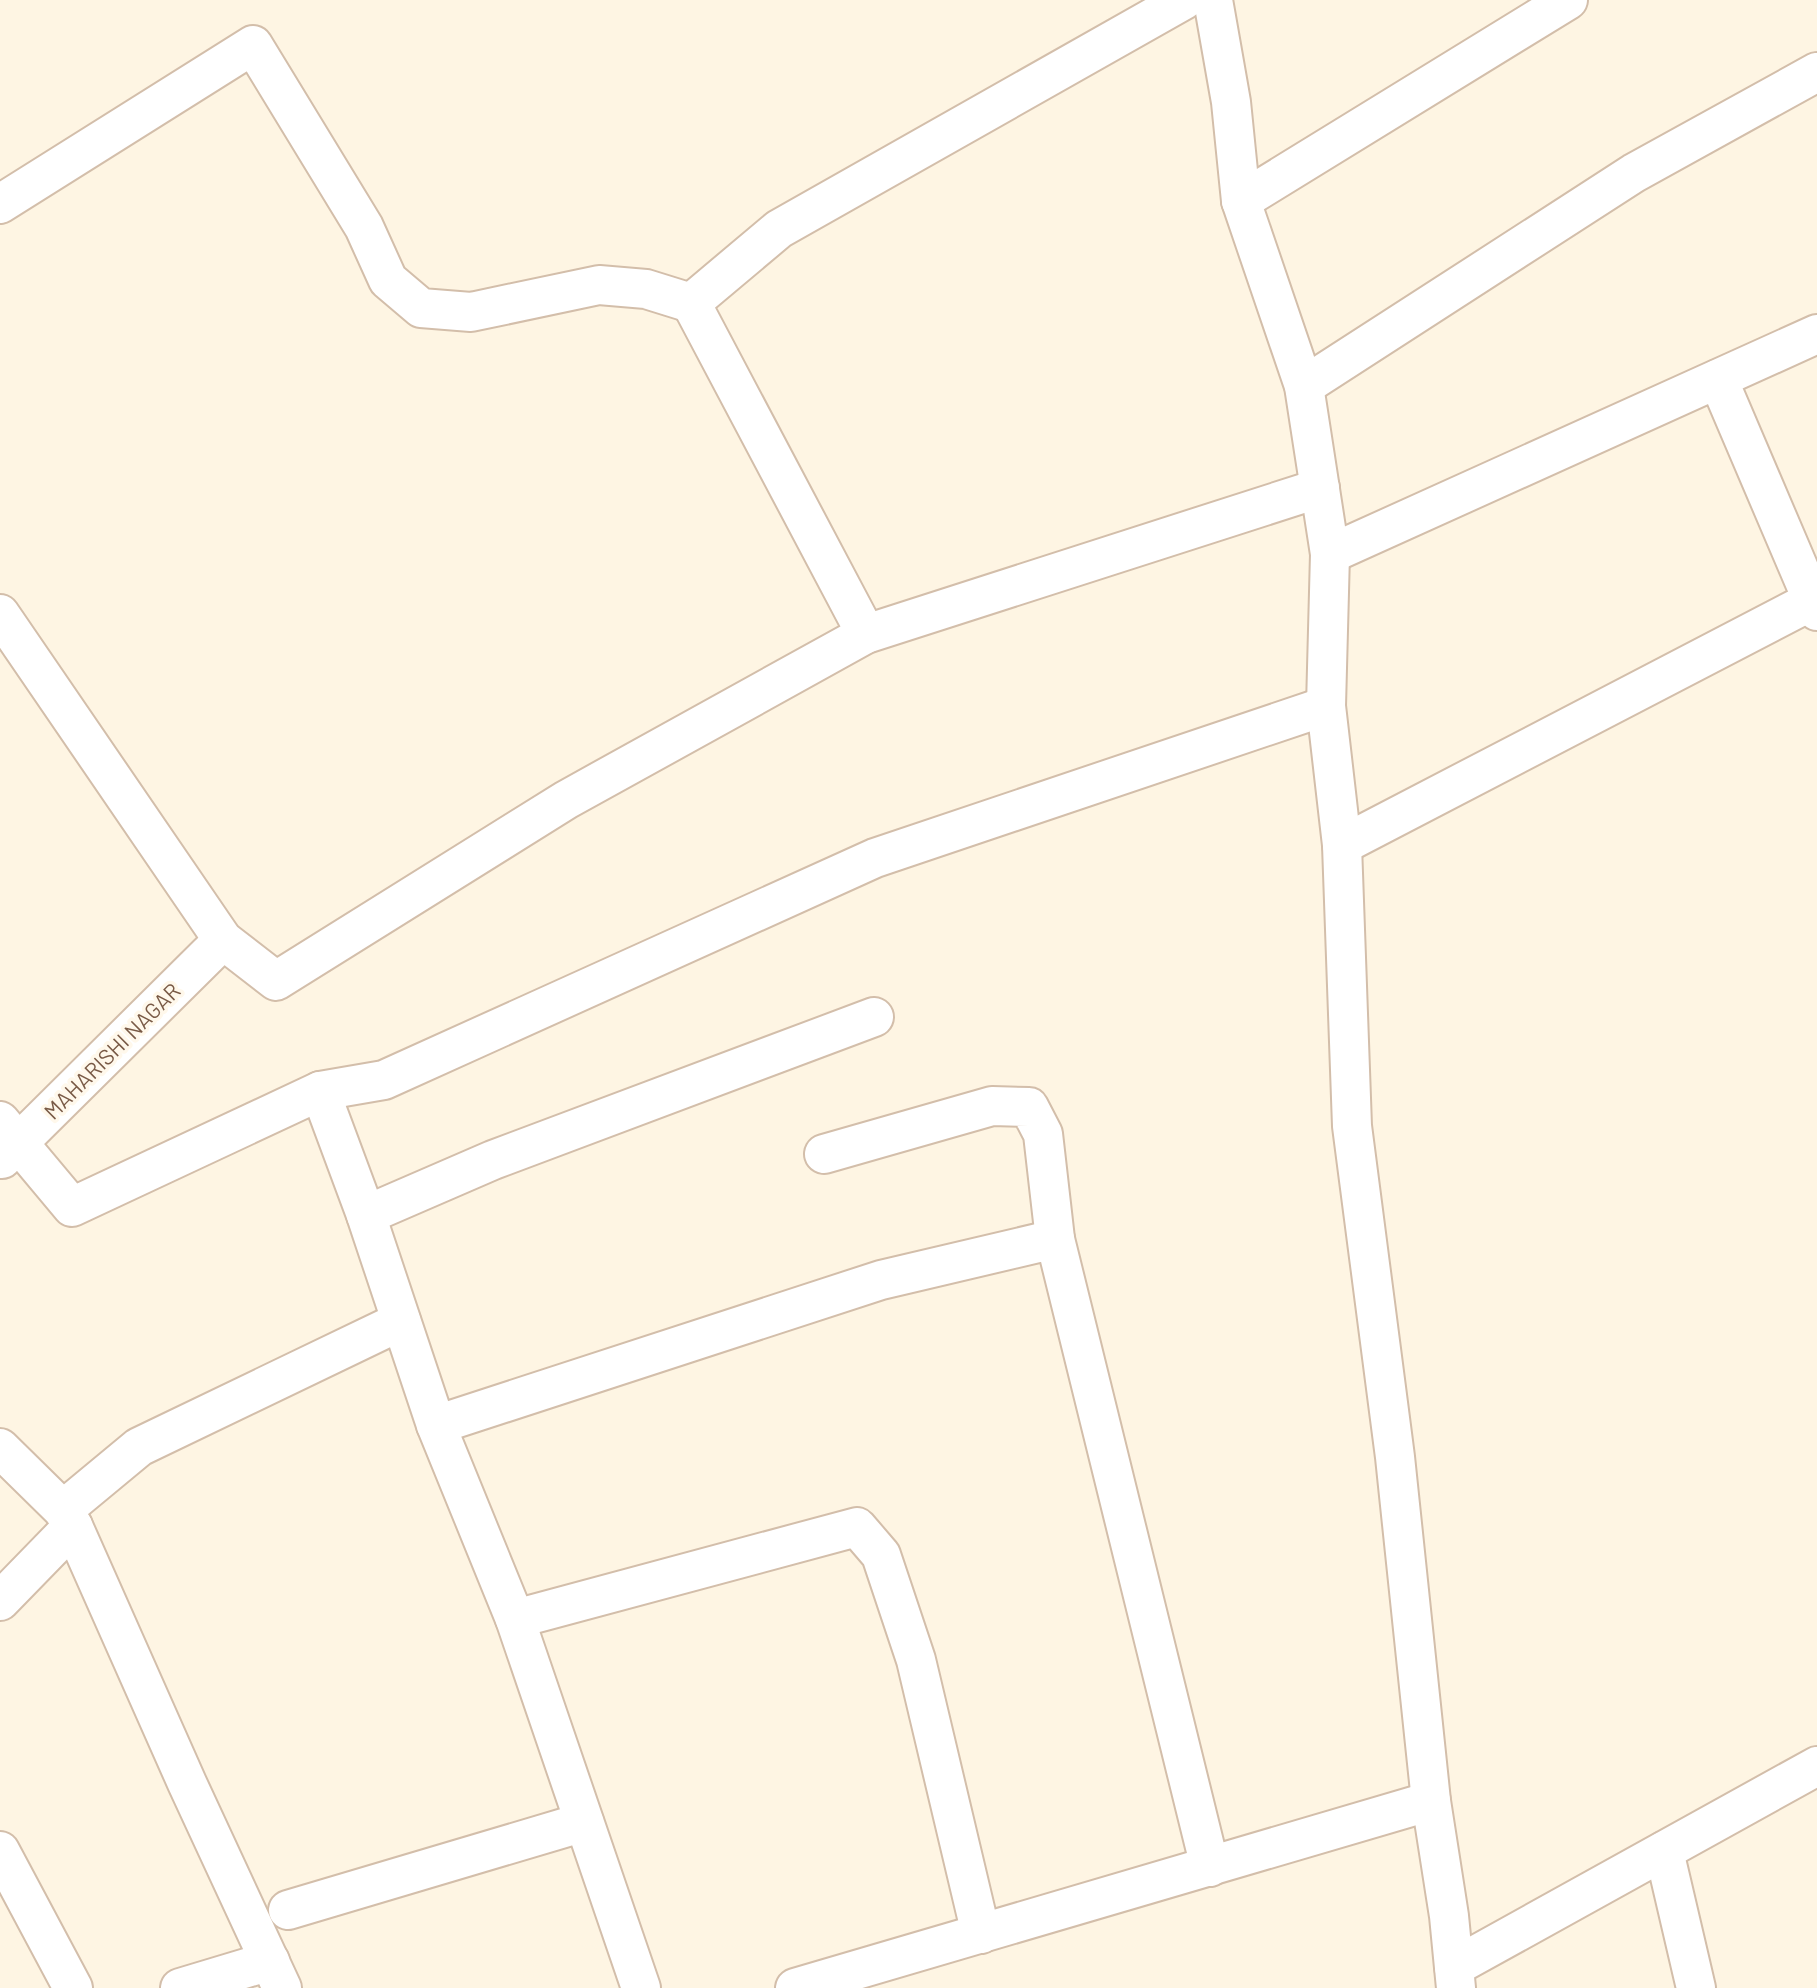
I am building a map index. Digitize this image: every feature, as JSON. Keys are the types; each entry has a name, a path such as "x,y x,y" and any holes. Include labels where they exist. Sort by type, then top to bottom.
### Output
{"street":[{"path":"691,303 779,229 1184,0"},
{"path":"1213,0 1231,102 1241,201 1304,386 1330,554 1326,706 1342,845 1352,1126 1395,1457 1431,1801 1455,1977 1664,1851 1817,1766"},
{"path":"1241,201 1568,0"},
{"path":"0,204 253,45 364,227 388,280 421,308 471,312 599,285 646,289 691,303 866,634"},
{"path":"1304,386 1634,173 1817,72"},
{"path":"1330,554 1817,334"},
{"path":"1342,845 1815,603 1718,379"},
{"path":"0,614 223,940 276,981 566,800 866,634 1320,488"},
{"path":"6,1142 72,1207 320,1091 384,1080 875,858 1326,706"},
{"name":"MAHARISHI NAGAR","path":"6,1142 223,940"},
{"path":"366,1215 493,1160 874,1017"},
{"path":"320,1091 366,1215 436,1425 515,1619 641,1988"},
{"path":"824,1154 992,1106 1029,1107 1043,1134 1055,1239 1210,1867"},
{"path":"436,1425 881,1280 1055,1239"},
{"path":"0,1601 68,1518 139,1447 401,1321"},
{"path":"0,1448 68,1518 276,1975 180,1988"},
{"path":"515,1619 857,1527 881,1555 916,1660 981,1934"},
{"path":"795,1988 1431,1801"},
{"path":"288,1910 584,1822"},
{"path":"0,1851 73,1988"},
{"path":"1664,1851 1696,1988"}]}
